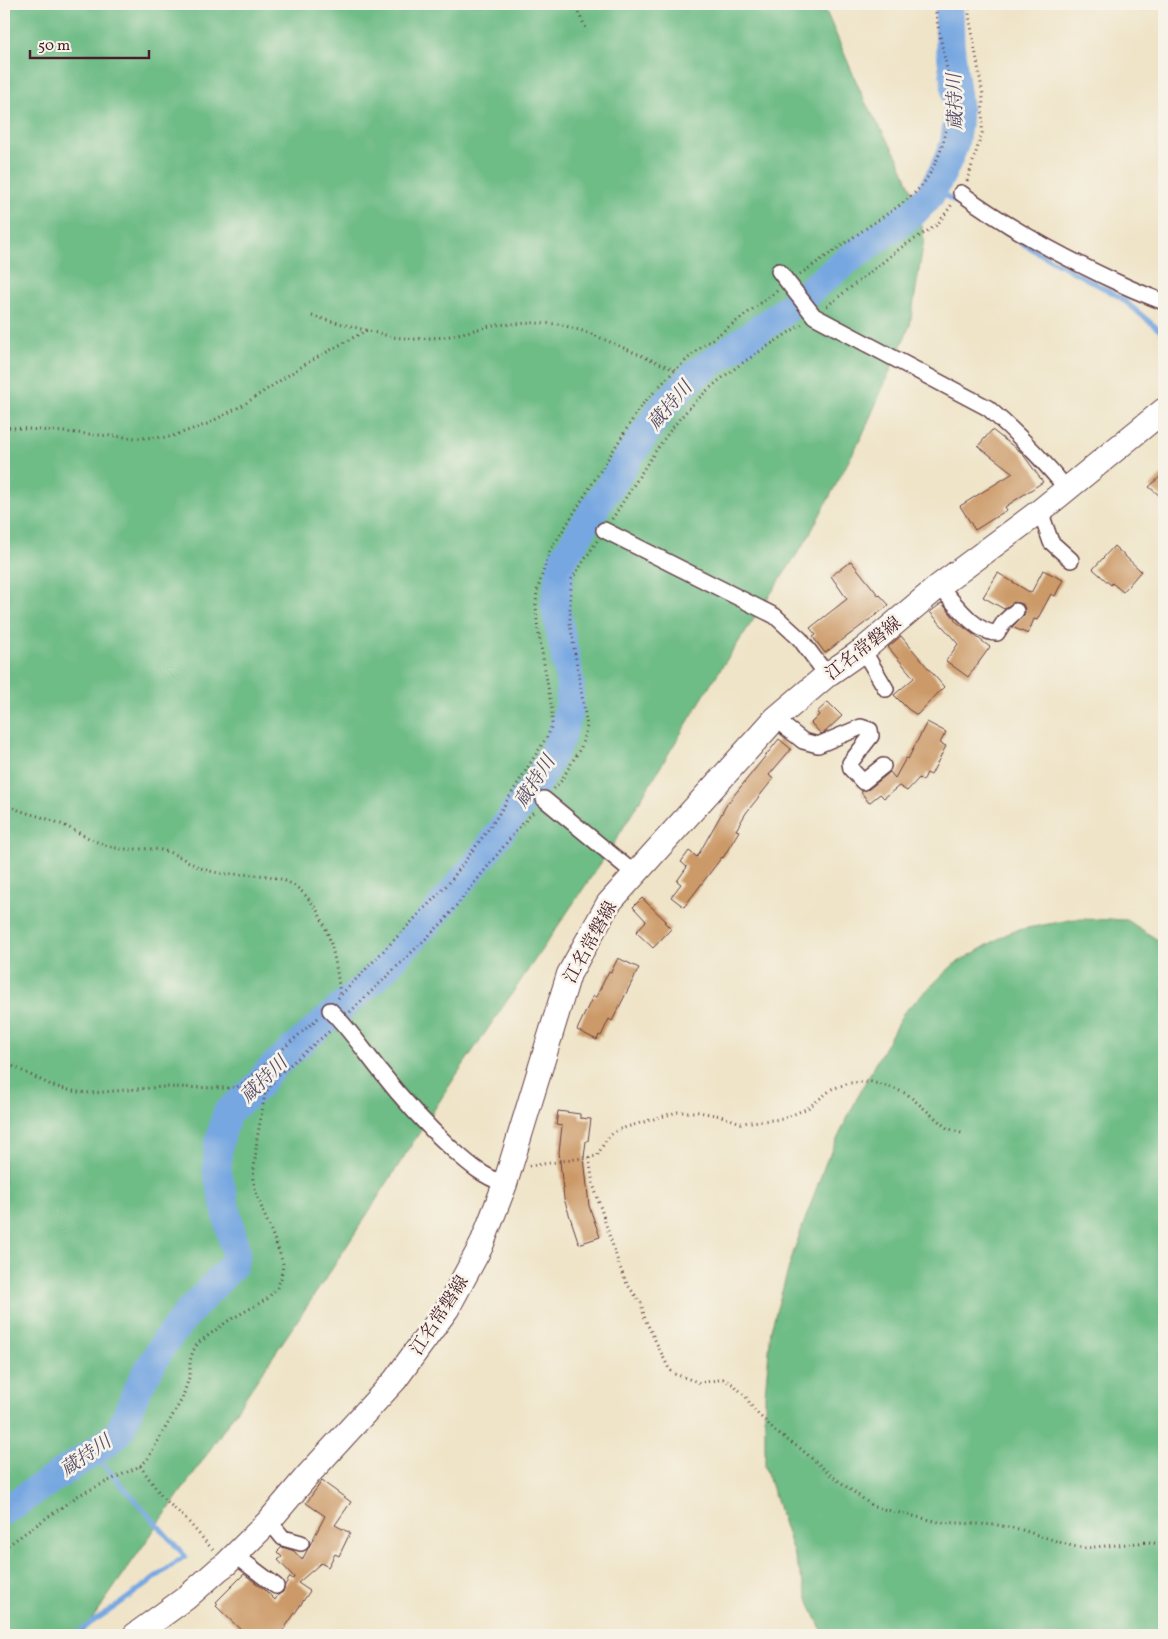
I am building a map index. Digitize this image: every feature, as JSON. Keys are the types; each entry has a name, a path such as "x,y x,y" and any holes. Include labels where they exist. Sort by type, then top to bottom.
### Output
{"main road":[{"name":"江名常磐線","path":"137,1635 186,1598 230,1560 269,1521 395,1380 447,1308 481,1246 508,1174 569,974 608,904 775,719 827,675 863,650 939,586 1040,510 1164,410"}],"street":[{"path":"960,193 989,214 1028,236 1125,286 1164,302"},
{"path":"784,277 814,316 988,408 1037,454 1066,488"},
{"path":"1040,510 1051,542 1071,560"},
{"path":"604,530 775,616 800,639 827,675"},
{"path":"939,586 976,626 990,633 997,633 1004,622 1016,611"},
{"path":"863,650 886,689"},
{"path":"775,719 803,741 818,745 861,727 866,728 870,730 871,736 850,764 851,769 863,782 882,766"},
{"path":"544,800 635,874"},
{"path":"330,1010 342,1021 382,1074 433,1131 475,1169 488,1178 508,1174"},
{"path":"269,1521 283,1538 301,1543"},
{"path":"230,1560 276,1586"}],"path":[{"path":"574,4 588,30"},
{"path":"4,1062 53,1086 77,1092 91,1093 162,1087 237,1087 314,1020 330,1010 340,995 448,884 495,820 548,735 552,725 552,710 536,614 537,591 542,571 559,537 632,419 641,406 675,370 784,277 894,209 917,190 933,167 941,150 949,100 949,86 935,4"},
{"path":"4,1548 79,1495 140,1466 147,1460 182,1399 190,1375 190,1361 198,1343 228,1321 267,1299 277,1288 281,1279 283,1264 257,1196 253,1179 257,1139 265,1094 278,1076 342,1021 444,920 516,831 561,781 580,747 587,726 570,623 572,579 671,429 699,398 724,376 814,316 902,247 937,225 960,193 970,175 982,133 983,95 969,15 970,4"},
{"path":"312,316 392,336 416,339 446,337 494,325 559,324 590,333 675,370"},
{"path":"4,427 136,438 170,437 207,424 243,405 307,363 367,330"},
{"path":"4,804 72,829 102,845 125,850 160,850 207,870 272,876 286,881 300,890 310,900 327,932 334,954 340,995"},
{"path":"508,1174 530,1166 597,1156 607,1138 616,1130 677,1112 698,1112 721,1116 741,1123 783,1118 808,1108 832,1089 849,1083 862,1082 890,1087 907,1094 947,1128 964,1134"},
{"path":"589,1158 593,1184 619,1265 627,1284 641,1303 645,1319 669,1369 675,1374 700,1383 723,1379 734,1384 760,1416 777,1432 874,1507 939,1522 997,1525 1019,1529 1084,1548 1149,1542 1164,1545"},
{"path":"140,1466 163,1498 230,1560"}],"green space":[{"path":"4,4 823,4 865,102 898,158 919,208 924,240 910,325 862,436 807,539 714,679 611,848 455,1077 332,1269 203,1460 81,1635 4,1635"},
{"path":"1075,919 1127,920 1164,944 1164,1635 824,1635 811,1607 765,1467 765,1394 771,1329 794,1250 826,1162 861,1090 904,1012 953,965 1012,931"}],"building":[{"path":"992,430 1022,453 1043,482 1005,507 1007,510 975,530 960,506 1013,473 978,446"},
{"path":"1164,473 1164,499 1149,487"},
{"path":"1114,546 1141,571 1123,592 1112,583 1111,585 1093,569"},
{"path":"851,561 879,596 889,605 825,653 813,637 816,635 810,628 847,599 831,576"},
{"path":"1043,570 1063,580 1055,596 1051,594 1037,620 1034,619 1028,634 1012,627 1025,614 1023,604 1014,602 1004,609 983,597 998,573 1031,593"},
{"path":"942,603 954,620 990,647 968,677 946,661 958,644 930,612"},
{"path":"901,636 944,687 917,715 894,695 914,678 888,647"},
{"path":"828,702 842,716 821,734 811,723 819,715 817,712"},
{"path":"927,722 946,732 940,743 946,746 931,775 927,773 923,781 919,778 907,791 899,786 884,798 880,794 869,803 861,792 869,789 890,772 895,778 906,758 908,759"},
{"path":"779,739 791,749 769,775 773,779 746,813 736,830 739,831 723,858 684,907 671,897 681,884 677,881 687,867 681,862 689,851 697,857 727,804"},
{"path":"642,898 666,921 664,922 671,929 653,948 636,932 646,921 633,907"},
{"path":"618,958 639,968 612,1021 609,1019 597,1040 577,1030 593,996 596,997"},
{"path":"558,1111 580,1114 580,1118 591,1119 584,1157 589,1206 600,1237 579,1244 564,1199 559,1152 562,1126 556,1125"},
{"path":"322,1481 351,1502 335,1525 350,1533 339,1556 335,1554 328,1567 321,1563 298,1583 310,1591 280,1635 246,1635 216,1606 218,1604 216,1602 244,1574 275,1600 283,1592 290,1577 293,1579 294,1577 278,1560 282,1557 277,1552 282,1547 294,1551 302,1560 325,1516 306,1503"}],"waterway":[{"name":"蔵持川","path":"4,1511 108,1442 120,1431 138,1388 164,1343 185,1316 233,1265 236,1253 217,1171 218,1146 227,1113 259,1085 265,1075 277,1063 377,976 433,916 485,853 541,776 560,739 570,706 570,682 555,604 562,561 598,503 663,407 695,374 778,316 845,262 914,212 930,195 954,145 957,125 958,107 950,44 949,4"},
{"path":"933,188 1035,251 1120,297 1164,334"},
{"path":"73,1635 185,1556 92,1452"}]}
